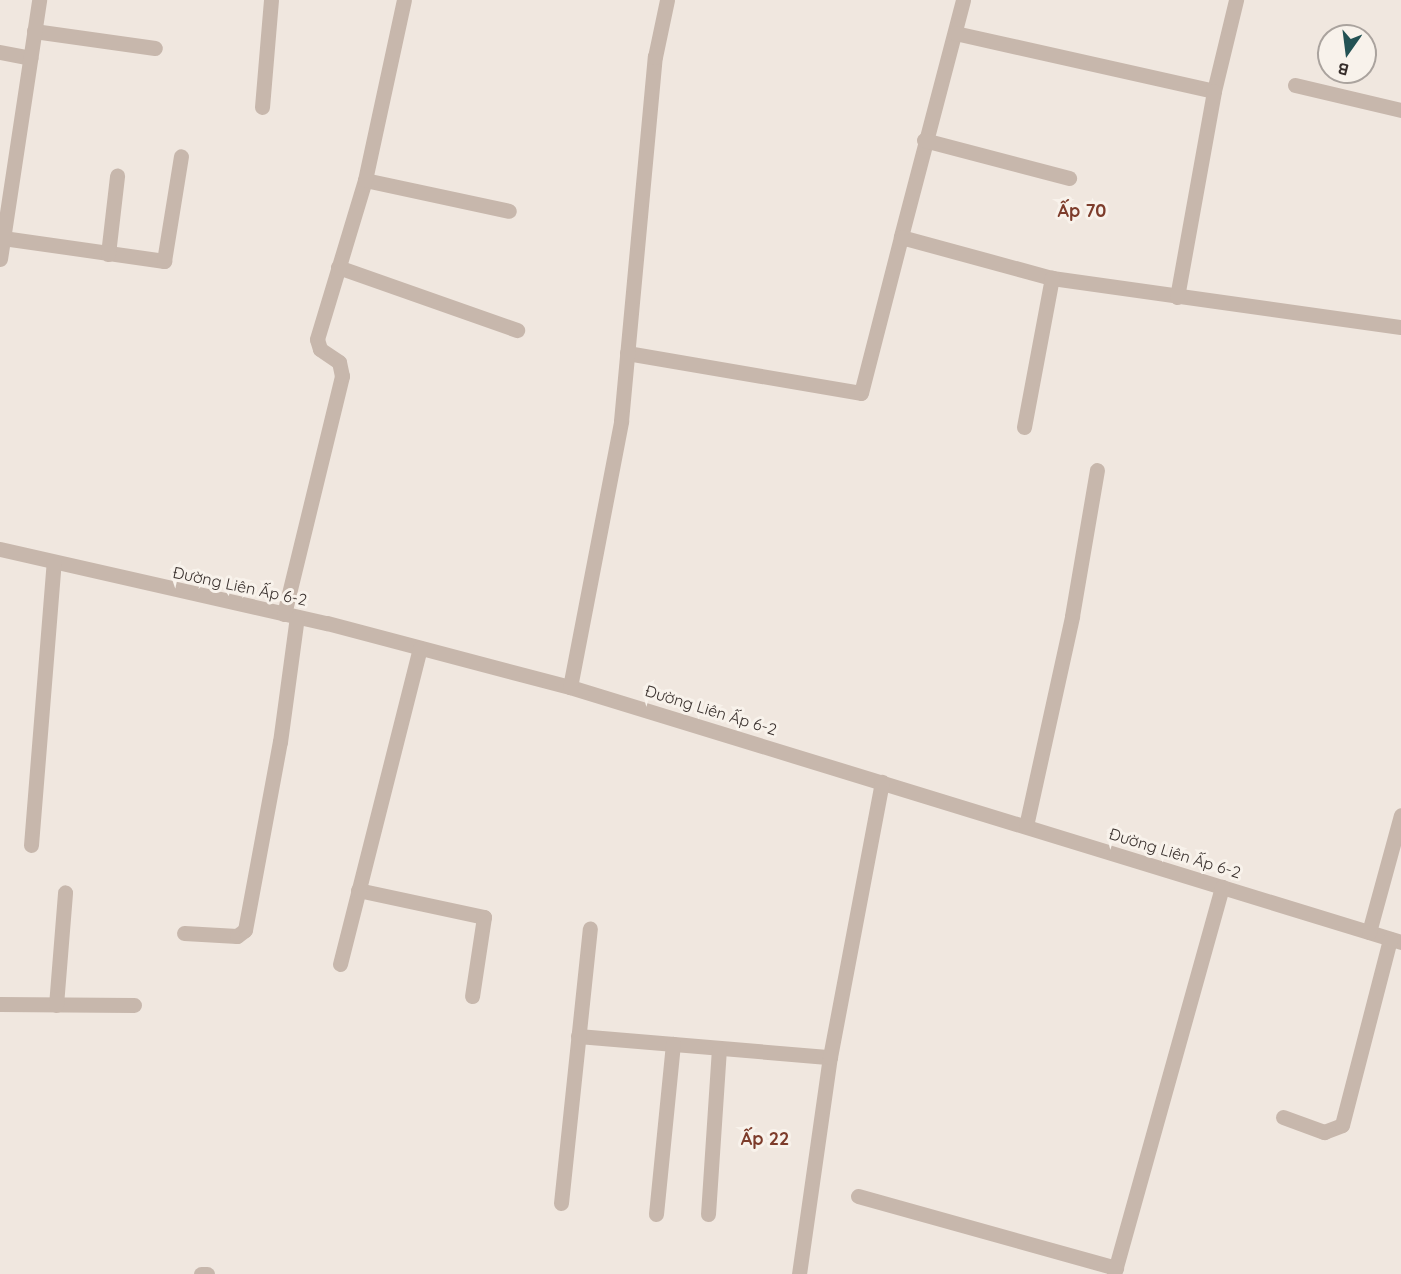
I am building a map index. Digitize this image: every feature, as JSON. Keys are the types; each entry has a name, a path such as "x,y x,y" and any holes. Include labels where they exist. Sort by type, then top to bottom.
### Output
{"street":[{"path":"0,259 6,170 30,58 39,0"},
{"path":"262,107 271,0"},
{"path":"184,933 237,936 245,930 280,742 290,615 342,376 339,362 320,349 317,339 365,180 404,0"},
{"path":"570,687 621,421 655,57 667,0"},
{"path":"627,353 861,393 924,140 963,0"},
{"path":"1177,297 1214,91 1236,0"},
{"path":"34,31 155,48"},
{"path":"955,33 1214,91"},
{"path":"0,52 30,58"},
{"path":"1295,85 1401,110"},
{"path":"924,140 1069,178"},
{"path":"3,238 164,261 181,156"},
{"path":"108,254 117,176"},
{"path":"365,180 509,211"},
{"path":"901,237 1052,278 1401,327"},
{"path":"338,267 517,330"},
{"path":"1024,427 1052,278"},
{"path":"1026,826 1070,627 1097,470"},
{"name":"Đường Liên Ấp 6-2","path":"0,549 290,615 570,687 1396,940"},
{"path":"31,845 54,562"},
{"path":"340,964 420,648"},
{"path":"799,1274 830,1057 882,782"},
{"path":"1369,932 1401,815"},
{"path":"858,1196 1115,1271 1222,887"},
{"path":"358,890 483,916 472,996"},
{"path":"56,1005 65,892"},
{"path":"561,1203 590,929"},
{"path":"1283,1117 1324,1132 1342,1125 1396,940"},
{"path":"0,1004 134,1005"},
{"path":"578,1036 830,1057"},
{"path":"656,1214 673,1044"},
{"path":"708,1214 719,1048"},
{"path":"201,1274 207,1274"}],"district":[{"name":"Ấp 70","path":"1082,211"},
{"name":"Ấp 22","path":"765,1139"}]}
